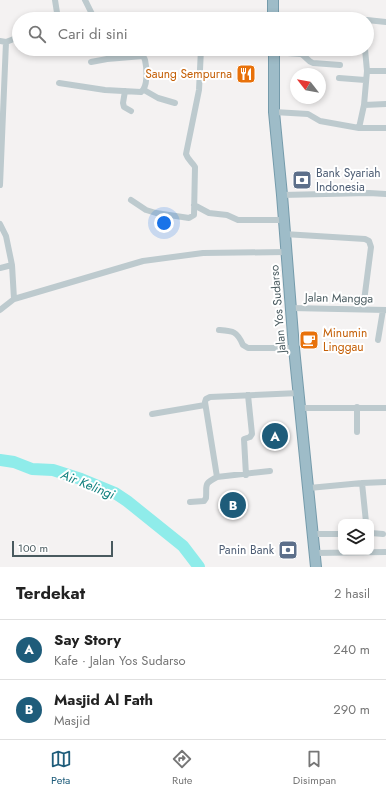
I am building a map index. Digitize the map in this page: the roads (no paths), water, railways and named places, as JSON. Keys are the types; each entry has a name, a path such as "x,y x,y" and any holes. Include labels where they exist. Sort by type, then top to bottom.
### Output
{"highway":[{"path":"273,0 273,12"},
{"name":"Jalan Yos Sudarso","path":"274,56 274,112 284,220 285,252 316,567"}],"street":[{"path":"55,0 57,12"},
{"path":"85,0 91,12"},
{"path":"374,21 386,22"},
{"path":"0,185 3,42"},
{"path":"91,62 143,56 146,60 146,83 144,90"},
{"path":"131,200 146,210 189,218 194,215 195,168 186,154 199,90 201,56"},
{"path":"305,56 309,62 340,65"},
{"path":"359,128 364,105 365,80 367,71 366,56"},
{"path":"367,71 386,71"},
{"path":"339,78 365,80"},
{"path":"59,83 105,90 141,92 144,90 158,98 175,103"},
{"path":"125,91 123,103 124,107 131,111"},
{"path":"364,105 386,104"},
{"path":"274,112 308,114 320,121 359,128 386,128"},
{"path":"282,195 386,194"},
{"path":"194,205 209,214 227,215 238,220 284,220"},
{"path":"0,224 6,236 12,265 14,299"},
{"path":"284,234 365,239 369,241 371,247 363,309"},
{"path":"0,310 14,299 143,261 203,253 285,252"},
{"path":"0,268 12,265"},
{"name":"Jalan Mangga","path":"291,308 385,310"},
{"path":"378,340 385,310"},
{"path":"219,330 232,331 239,336 243,345 248,348 294,348"},
{"path":"217,477 205,405 206,399 210,397 299,393"},
{"path":"246,474 244,439 250,437 252,434 248,395"},
{"path":"152,414 205,405"},
{"path":"357,407 357,432"},
{"path":"300,408 386,408"},
{"path":"190,502 204,501 206,498 207,482 217,477 270,471"},
{"path":"309,488 386,482"},
{"path":"362,483 366,519"},
{"path":"374,533 383,534"},
{"path":"313,534 338,534"},
{"path":"315,553 386,552"}],"waterway":[{"name":"Air Kelingi","path":"0,460 14,462 32,469 53,470 81,479 115,493 183,546 199,567"}],"place":[{"name":"Saung Sempurna","path":"246,74"},
{"name":"Bank Syariah Indonesia","path":"302,180"},
{"name":"Minumin Linggau","path":"309,340"},
{"name":"Say Story","path":"275,436"},
{"name":"Masjid Al Fath","path":"233,505"},
{"name":"Panin Bank","path":"288,550"}]}
